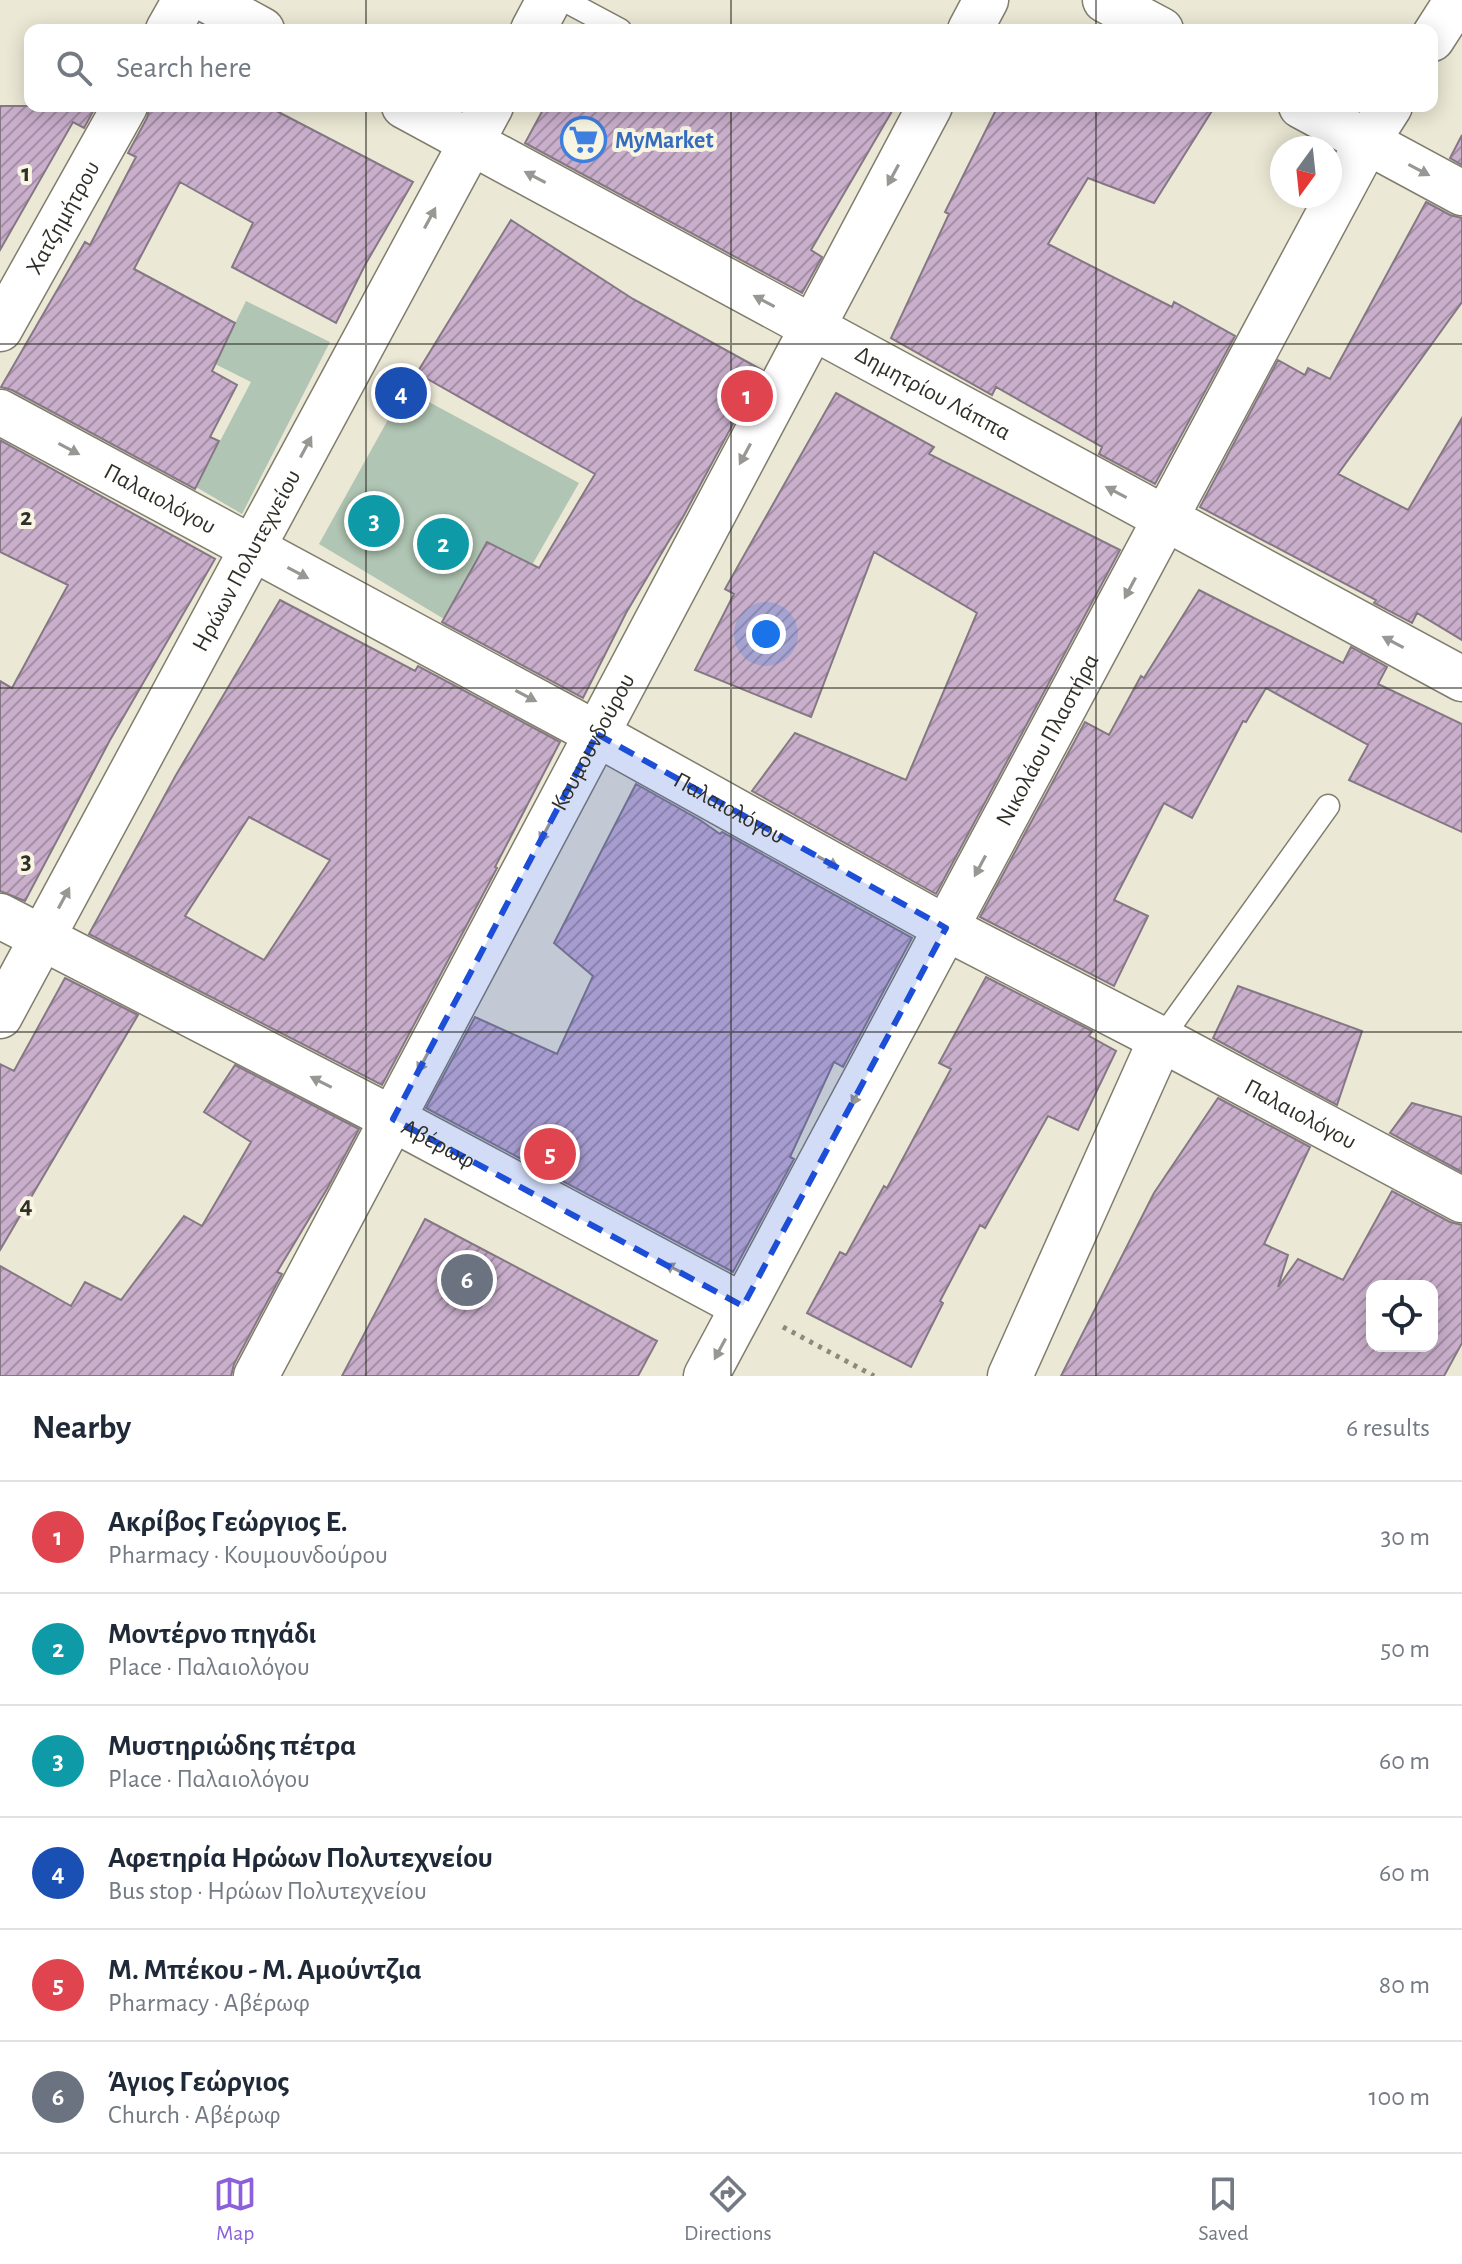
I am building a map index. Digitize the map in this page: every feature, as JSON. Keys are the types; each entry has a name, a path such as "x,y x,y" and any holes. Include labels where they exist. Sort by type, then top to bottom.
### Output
{"street":[{"path":"171,24 185,0"},
{"path":"207,0 251,24"},
{"path":"536,24 549,0"},
{"path":"973,24 986,0"},
{"path":"1105,0 1150,24"},
{"path":"1438,30 1457,0"},
{"name":"Χατζημήτρου","path":"0,329 122,112"},
{"name":"Δημητρίου Λάππα","path":"430,112 481,124 812,327 1462,679"},
{"name":"Κουμουνδούρου","path":"256,1376 927,112"},
{"path":"1327,112 1378,124 1462,193"},
{"name":"Ηρώων Πολυτεχνείου","path":"0,1016 481,124"},
{"name":"Νικολάου Πλαστήρα","path":"706,1376 1378,124"},
{"name":"Παλαιολόγου","path":"0,412 597,734 946,928 1462,1200"},
{"name":"Αβέρωφ","path":"0,916 393,1119 743,1306"},
{"path":"1010,1376 1161,1039"}],"lane":[{"path":"564,0 609,24"},
{"path":"1161,1039 1328,806"}],"path":[{"path":"743,1306 874,1376"}],"highlighted area":[{"path":"597,734 946,928 743,1306 393,1119"}],"green space":[{"path":"246,301 330,342 242,514 196,487 251,382 215,364"},
{"path":"405,389 579,483 532,565 444,619 319,544"}],"building":[{"path":"0,106 24,106 24,112 93,112 84,128 73,122 0,250"},
{"path":"148,112 279,112 413,182 336,323 232,267 253,223 180,182 134,269 235,323 212,371 237,385 210,437 219,441 195,489 12,390 1,387 85,242 90,245 136,157 128,153"},
{"path":"542,112 892,112 811,250 822,257 802,293 525,143"},
{"path":"995,112 1211,112 1154,203 1088,178 1048,244 1172,307 1174,302 1235,336 1155,484 1099,454 1102,447 996,387 992,395 891,338 949,214 945,212"},
{"path":"1462,135 1462,165 1450,158"},
{"path":"1426,202 1462,218 1462,302 1338,474 1408,510 1462,418 1462,640 1417,613 1412,623 1374,603 1376,600 1200,507 1278,360 1305,375 1308,368 1330,379"},
{"path":"511,220 633,299 762,370 683,517 626,613 583,698 442,622 487,542 539,568 595,474 417,373"},
{"path":"836,393 934,447 929,454 1120,550 936,894 752,791 795,733 906,780 977,613 874,552 811,717 695,670 734,594 725,589"},
{"path":"0,440 215,559 110,740 25,901 0,891 0,681 12,688 68,585 0,552"},
{"path":"1199,590 1343,663 1351,647 1387,667 1378,684 1462,724 1462,832 1349,780 1368,745 1266,688 1246,722 1243,721 1192,818 1164,803 1114,900 1148,916 1114,986 980,917 1085,722 1109,735 1141,676 1144,678"},
{"path":"280,600 415,671 418,666 560,742 382,1085 89,934 176,775","holes":["249,817 330,860 264,960 185,916"]},
{"path":"636,784 720,834 722,832 912,938 843,1067 834,1062 790,1157 794,1159 733,1272 426,1108 475,1017 557,1054 593,976 554,943"},
{"path":"986,977 1092,1031 1089,1036 1116,1051 1078,1130 1048,1116 985,1228 980,1225 940,1301 943,1303 911,1367 807,1313 840,1252 846,1255 884,1186 887,1188 951,1069 939,1063"},
{"path":"65,978 138,1015 0,1250 0,1064 14,1071"},
{"path":"1238,986 1362,1031 1337,1105 1213,1038"},
{"path":"235,1065 359,1129 277,1272 282,1274 234,1364 231,1376 0,1376 0,1266 71,1306 85,1282 121,1300 184,1216 202,1226 251,1142 204,1112"},
{"path":"1218,1098 1310,1147 1264,1244 1288,1255 1278,1287 1298,1259 1343,1280 1392,1191 1450,1222 1462,1225 1462,1343 1444,1376 1061,1376 1154,1193"},
{"path":"1412,1103 1462,1117 1462,1172 1390,1133"},
{"path":"425,1219 657,1341 638,1376 342,1376"}],"place":[{"name":"MyMarket","path":"584,140"},
{"name":"Αφετηρία Ηρώων Πολυτεχνείου","path":"401,393"},
{"name":"Ακρίβος Γεώργιος Ε.","path":"747,396"},
{"name":"Μυστηριώδης πέτρα","path":"374,521"},
{"name":"Μοντέρνο πηγάδι","path":"443,544"},
{"name":"Μ. Μπέκου - Μ. Αμούντζια","path":"550,1154"},
{"name":"Άγιος Γεώργιος","path":"467,1280"}]}
